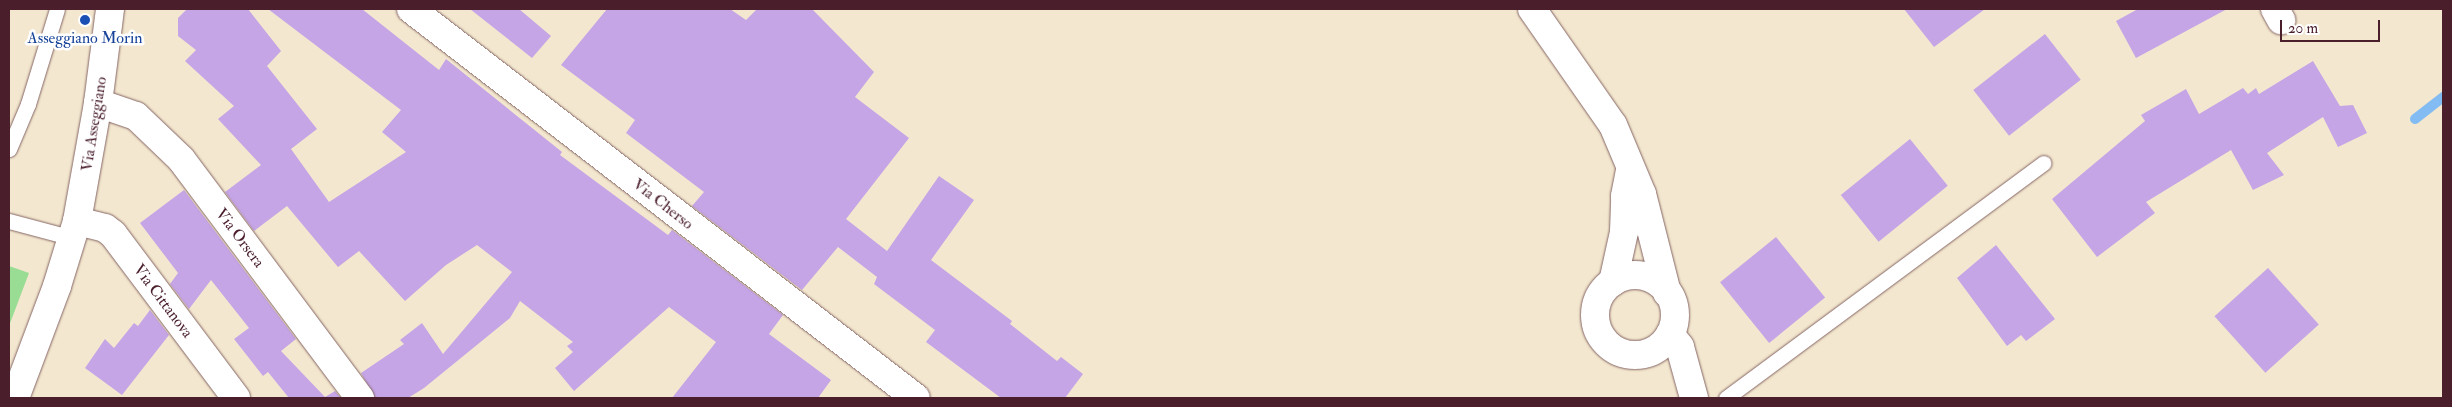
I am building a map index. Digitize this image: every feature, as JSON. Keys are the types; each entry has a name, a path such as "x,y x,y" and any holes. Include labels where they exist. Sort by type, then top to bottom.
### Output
{"street":[{"name":"Via Asseggiano","path":"15,398 75,229 98,103 110,9"},
{"name":"Via Cherso","path":"411,9 916,398"},
{"path":"1532,9 1613,125 1630,170 1642,194 1674,316 1670,334 1662,344 1643,354 1629,355 1605,342 1596,324 1596,304 1603,291 1613,282 1640,276 1655,282 1667,293"},
{"name":"Via Orsera","path":"98,103 136,116 181,159 360,398"},
{"path":"1613,282 1624,232 1625,196 1630,170"},
{"name":"Via Cittanova","path":"75,229 105,228 113,234 236,398"},
{"path":"1670,334 1680,347 1694,398"}],"lane":[{"path":"9,149 28,104 57,9"},
{"path":"1726,398 2044,163"},
{"path":"9,221 75,229"}],"green space":[{"path":"9,266 29,273 9,326"}],"building":[{"path":"187,9 248,9 281,51 267,66 317,129 291,149 329,202 406,152 382,132 401,110 268,9 362,9 439,70 446,59 562,152 560,155 668,235 672,230 783,315 769,334 831,380 818,398 672,398 716,342 669,307 574,391 555,368 573,352 567,346 573,342 520,301 510,318 424,388 408,398 375,398 361,373 404,344 400,340 422,323 443,354 512,272 477,245 446,265 405,301 359,251 338,267 287,206 254,231 225,192 261,165 218,119 234,106 185,61 196,50 178,36 178,18"},
{"path":"470,9 519,9 551,36 532,58"},
{"path":"607,9 730,9 746,20 757,9 812,9 874,72 855,97 909,138 846,219 887,251 939,176 974,200 931,260 1012,321 1010,324 1057,361 1061,357 1083,374 1065,398 1001,398 926,342 935,330 874,284 877,277 838,247 802,290 692,206 704,192 626,133 635,120 561,65"},
{"path":"1904,9 1985,9 1934,47"},
{"path":"2138,9 2227,9 2136,58 2116,21"},
{"path":"2045,34 2081,80 2009,136 1973,90"},
{"path":"2313,61 2340,106 2353,105 2367,133 2338,147 2323,117 2267,153 2284,175 2253,190 2231,150 2146,202 2155,213 2097,257 2052,199 2145,121 2141,115 2186,89 2199,114 2243,88 2248,94 2256,88 2259,94"},
{"path":"1910,139 1948,186 1879,242 1841,195"},
{"path":"184,190 296,339 281,351 325,397 335,391 341,398 289,398 268,372 263,376 234,339 249,328 211,280 189,309 170,284 178,273 140,223"},
{"path":"1776,237 1825,298 1769,343 1720,282"},
{"path":"1996,245 2055,319 2026,341 2021,335 2007,346 1957,278"},
{"path":"2268,268 2319,324 2265,373 2214,316"},
{"path":"150,310 169,335 122,395 85,368 105,339 114,348 134,323 138,326"}],"waterway":[{"path":"2415,119 2443,97"}],"place":[{"name":"Asseggiano Morin","path":"85,20"}]}
